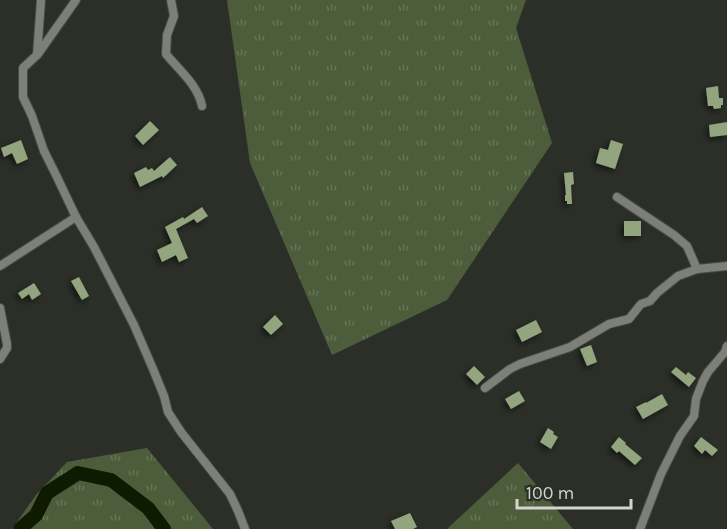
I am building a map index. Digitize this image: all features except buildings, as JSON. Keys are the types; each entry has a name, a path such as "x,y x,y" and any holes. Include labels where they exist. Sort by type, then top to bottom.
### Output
{"street":[{"path":"37,55 41,0"},
{"path":"76,0 37,55 23,68 23,97 44,151 134,326 164,396 168,412 230,494 245,529"},
{"path":"171,0 174,16 167,35 166,54 180,68 201,99 202,106"},
{"path":"617,197 687,246 697,268"},
{"path":"0,266 76,217"},
{"path":"485,388 520,364 570,347 609,324 629,319 641,304 650,301 678,276 697,268 727,266"},
{"path":"0,308 7,348 0,359"},
{"path":"640,529 661,474 680,436 694,416 696,399 703,381 727,346"}],"green space":[{"path":"227,0 526,0 516,28 552,143 447,300 332,355 250,163"},
{"path":"147,448 213,529 12,529 36,495 67,462"},
{"path":"518,463 573,529 447,529"}],"waterway":[{"path":"20,529 36,515 47,493 78,473 111,480 148,508 164,529"}]}
